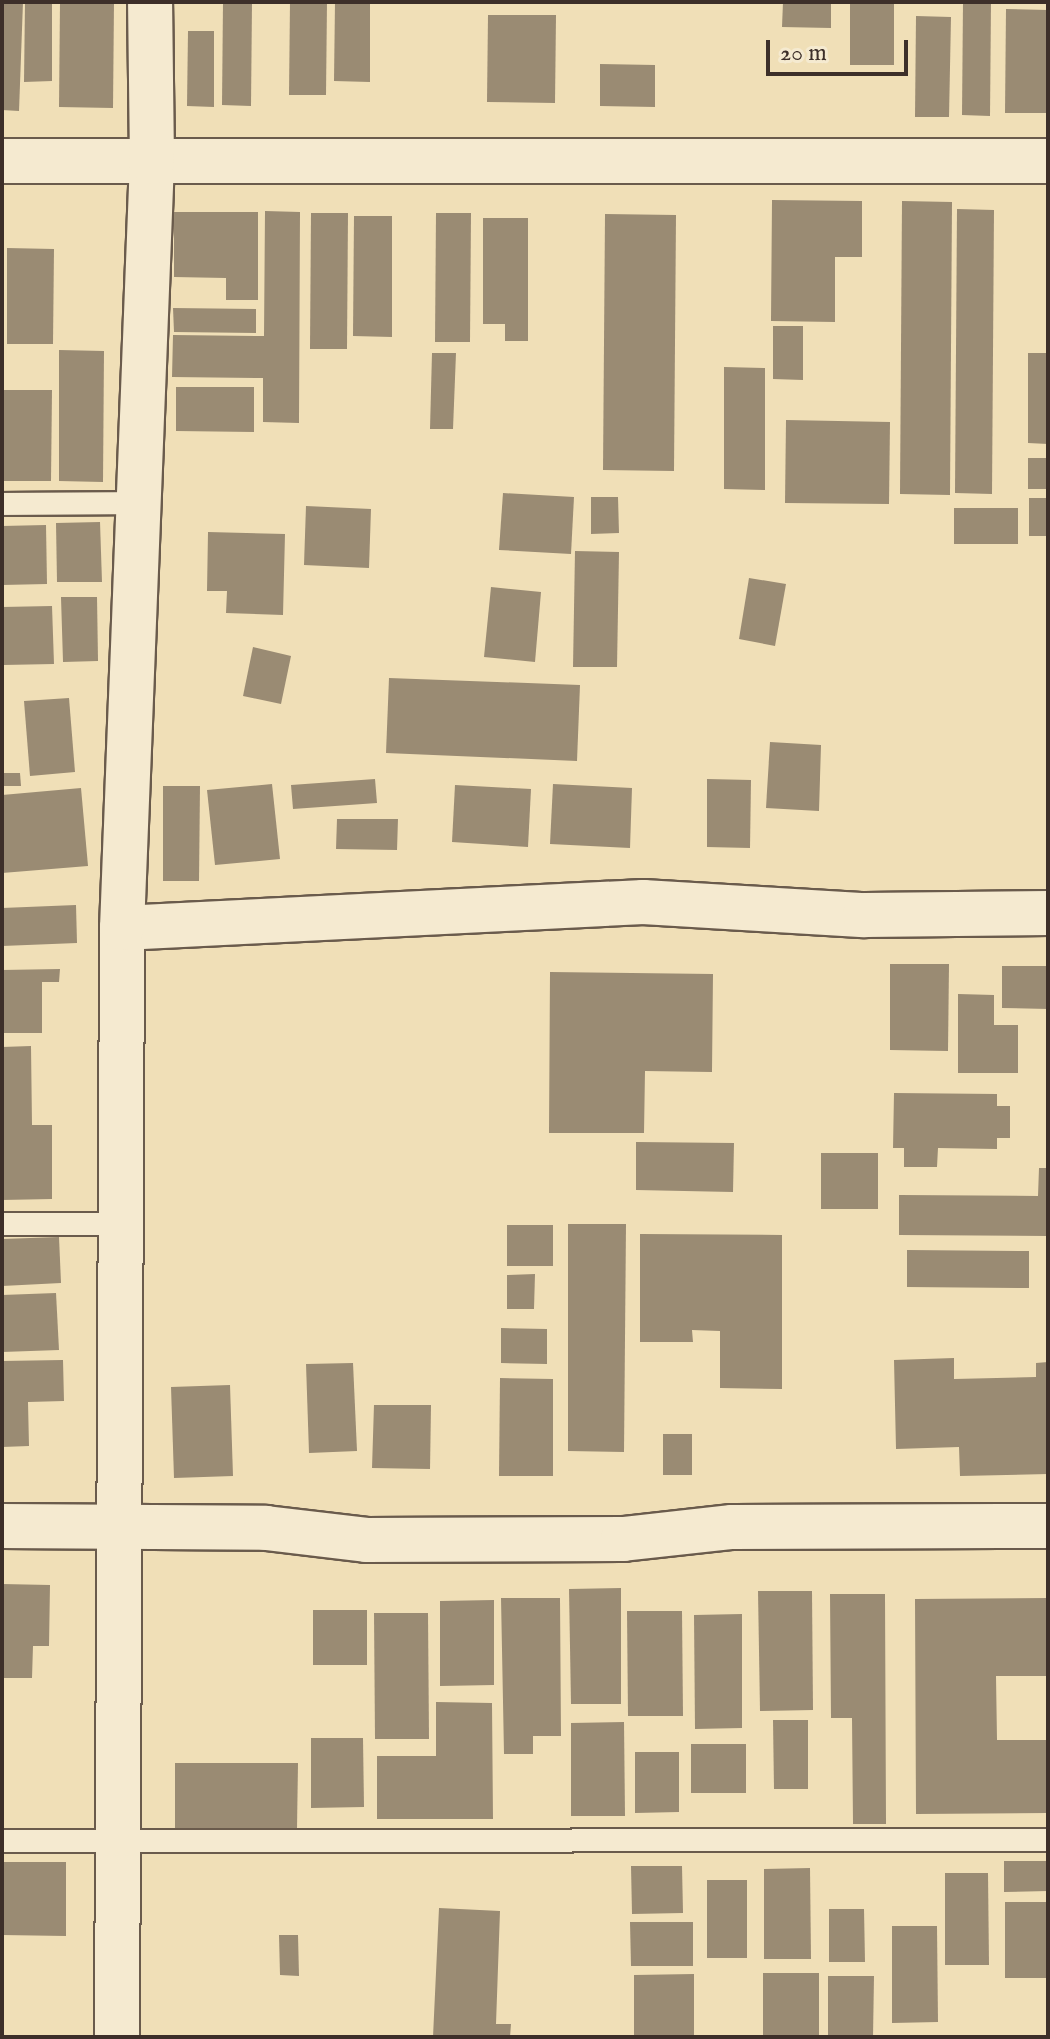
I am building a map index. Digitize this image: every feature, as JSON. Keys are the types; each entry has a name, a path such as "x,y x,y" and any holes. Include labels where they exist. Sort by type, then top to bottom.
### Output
{"street":[{"path":"117,2037 114,1528 122,928 152,162 150,2"},
{"path":"2,161 1048,161"},
{"path":"122,928 643,902 865,915 1048,913"},
{"path":"2,1526 266,1528 366,1540 623,1539 732,1527 1048,1526"}],"lane":[{"path":"2,504 139,503"},
{"path":"2,1224 119,1224"},
{"path":"2,1841 1048,1840"}],"building":[{"path":"2,2 23,2 19,111 2,110"},
{"path":"25,2 52,2 52,81 24,82"},
{"path":"60,2 114,2 113,108 59,107"},
{"path":"223,2 252,2 251,106 222,105"},
{"path":"290,2 327,2 326,95 289,95"},
{"path":"335,2 370,2 370,82 334,81"},
{"path":"783,2 831,2 831,28 782,27"},
{"path":"850,2 894,2 894,65 850,65"},
{"path":"963,2 991,2 990,116 962,115"},
{"path":"1006,9 1048,10 1048,113 1005,113"},
{"path":"488,15 556,15 555,103 487,102"},
{"path":"916,16 951,17 949,117 915,117"},
{"path":"188,31 214,31 214,107 187,106"},
{"path":"600,64 655,65 655,107 600,106"},
{"path":"772,200 862,201 862,257 835,257 835,322 771,321"},
{"path":"902,201 952,202 950,495 900,494"},
{"path":"957,209 994,210 992,494 955,493"},
{"path":"265,211 300,212 299,423 263,422 263,378 172,377 173,335 264,336"},
{"path":"174,212 258,212 258,300 226,300 226,278 174,277"},
{"path":"311,213 348,213 347,349 310,349"},
{"path":"436,213 471,213 470,342 435,342"},
{"path":"605,214 676,215 674,471 603,470"},
{"path":"354,216 392,216 392,337 353,336"},
{"path":"483,218 528,218 528,341 505,341 505,324 483,324"},
{"path":"7,248 54,249 53,344 7,344"},
{"path":"173,308 256,309 256,333 174,332"},
{"path":"773,326 803,326 803,380 773,379"},
{"path":"59,350 104,351 103,482 59,481"},
{"path":"432,353 456,353 453,429 430,429"},
{"path":"1028,353 1048,353 1048,444 1028,443"},
{"path":"724,367 765,368 765,490 724,489"},
{"path":"176,387 254,387 254,432 176,431"},
{"path":"2,390 52,390 51,481 2,481"},
{"path":"786,420 890,422 889,504 785,503"},
{"path":"1028,458 1048,458 1048,489 1028,489"},
{"path":"503,493 574,497 571,554 499,550"},
{"path":"591,497 618,497 619,533 591,534"},
{"path":"1029,498 1048,498 1048,536 1029,536"},
{"path":"306,506 371,509 369,568 304,565"},
{"path":"954,508 1018,508 1018,544 954,544"},
{"path":"100,522 102,582 57,582 56,523"},
{"path":"46,525 47,584 2,585 2,526"},
{"path":"208,532 285,534 283,615 226,613 227,591 207,591"},
{"path":"575,551 619,552 617,667 573,667"},
{"path":"749,578 786,584 775,646 739,639"},
{"path":"491,587 541,592 535,662 484,657"},
{"path":"61,597 97,597 98,661 63,662"},
{"path":"52,606 54,664 3,665 2,607"},
{"path":"253,647 291,656 281,704 243,696"},
{"path":"389,678 580,685 577,761 386,753"},
{"path":"69,698 75,772 30,776 24,701"},
{"path":"770,742 821,745 819,811 766,808"},
{"path":"2,773 20,773 21,786 2,786"},
{"path":"375,779 377,803 293,809 291,785"},
{"path":"707,779 751,780 750,848 707,847"},
{"path":"272,784 280,859 215,865 207,790"},
{"path":"553,784 632,788 630,848 550,844"},
{"path":"455,785 531,789 528,847 452,842"},
{"path":"163,786 200,786 199,881 163,881"},
{"path":"81,788 88,866 2,873 2,795"},
{"path":"337,819 398,819 397,850 336,849"},
{"path":"76,905 77,943 2,946 2,908"},
{"path":"890,964 949,964 948,1051 890,1050"},
{"path":"1002,966 1048,966 1048,1009 1002,1008"},
{"path":"60,969 59,982 42,982 42,1033 2,1033 2,970"},
{"path":"550,972 713,974 712,1072 645,1071 644,1133 549,1133"},
{"path":"958,994 994,995 994,1025 1018,1025 1018,1073 958,1073"},
{"path":"31,1046 32,1125 52,1125 52,1199 2,1200 2,1047"},
{"path":"894,1093 997,1094 997,1106 1010,1106 1010,1138 997,1138 997,1149 938,1148 937,1167 904,1167 904,1148 893,1148"},
{"path":"636,1142 734,1143 733,1192 636,1190"},
{"path":"821,1153 878,1153 878,1209 821,1209"},
{"path":"1039,1168 1048,1168 1048,1236 899,1235 899,1195 1038,1196"},
{"path":"568,1224 626,1224 624,1452 568,1451"},
{"path":"507,1225 553,1225 553,1266 507,1266"},
{"path":"640,1234 782,1235 782,1389 720,1388 720,1331 692,1330 693,1342 640,1342"},
{"path":"59,1237 61,1283 2,1286 2,1239"},
{"path":"907,1250 1029,1251 1029,1288 907,1287"},
{"path":"535,1274 534,1309 507,1309 507,1275"},
{"path":"56,1293 59,1350 2,1352 2,1295"},
{"path":"501,1328 547,1329 547,1364 501,1363"},
{"path":"954,1358 954,1379 1036,1377 1036,1363 1048,1362 1048,1474 960,1476 959,1447 896,1449 894,1360"},
{"path":"63,1360 64,1401 28,1402 29,1446 2,1447 2,1361"},
{"path":"353,1363 357,1451 309,1453 306,1364"},
{"path":"500,1378 553,1379 553,1476 499,1476"},
{"path":"230,1385 233,1476 174,1478 171,1387"},
{"path":"374,1405 431,1405 430,1469 372,1468"},
{"path":"663,1434 692,1434 692,1475 663,1475"},
{"path":"2,1584 50,1585 49,1646 33,1646 32,1678 2,1678"},
{"path":"621,1588 621,1704 571,1704 569,1589"},
{"path":"758,1591 812,1591 813,1710 760,1711"},
{"path":"830,1594 885,1594 886,1824 853,1824 852,1718 831,1718"},
{"path":"501,1598 560,1598 561,1736 533,1736 533,1754 504,1754"},
{"path":"1048,1598 1048,1676 996,1676 997,1740 1048,1740 1048,1813 916,1814 915,1599"},
{"path":"494,1600 494,1685 440,1686 440,1601"},
{"path":"313,1610 367,1610 367,1665 313,1665"},
{"path":"627,1611 682,1611 683,1716 628,1716"},
{"path":"374,1613 428,1613 429,1739 375,1739"},
{"path":"742,1614 742,1728 695,1729 694,1615"},
{"path":"436,1702 492,1703 493,1819 377,1819 377,1756 436,1756"},
{"path":"773,1720 808,1720 808,1789 774,1789"},
{"path":"624,1722 625,1816 571,1816 571,1723"},
{"path":"311,1738 363,1738 364,1807 311,1808"},
{"path":"691,1744 746,1744 746,1793 691,1793"},
{"path":"635,1752 679,1752 679,1812 635,1813"},
{"path":"175,1763 298,1763 297,1829 175,1828"},
{"path":"1004,1861 1048,1861 1048,1891 1004,1892"},
{"path":"2,1862 66,1862 66,1936 2,1935"},
{"path":"631,1866 682,1866 683,1913 632,1914"},
{"path":"810,1868 811,1959 764,1959 764,1869"},
{"path":"945,1873 988,1873 989,1965 945,1965"},
{"path":"707,1880 747,1880 747,1958 707,1958"},
{"path":"1005,1902 1048,1902 1048,1978 1005,1978"},
{"path":"439,1908 500,1911 496,2024 511,2024 510,2037 433,2037"},
{"path":"829,1909 864,1909 865,1962 829,1962"},
{"path":"630,1922 693,1922 693,1966 631,1966"},
{"path":"892,1926 937,1926 938,2022 892,2023"},
{"path":"279,1935 298,1935 299,1976 280,1975"},
{"path":"763,1973 819,1973 819,2037 763,2037"},
{"path":"694,1974 694,2037 634,2037 634,1975"},
{"path":"828,1976 874,1976 873,2037 828,2037"}]}
